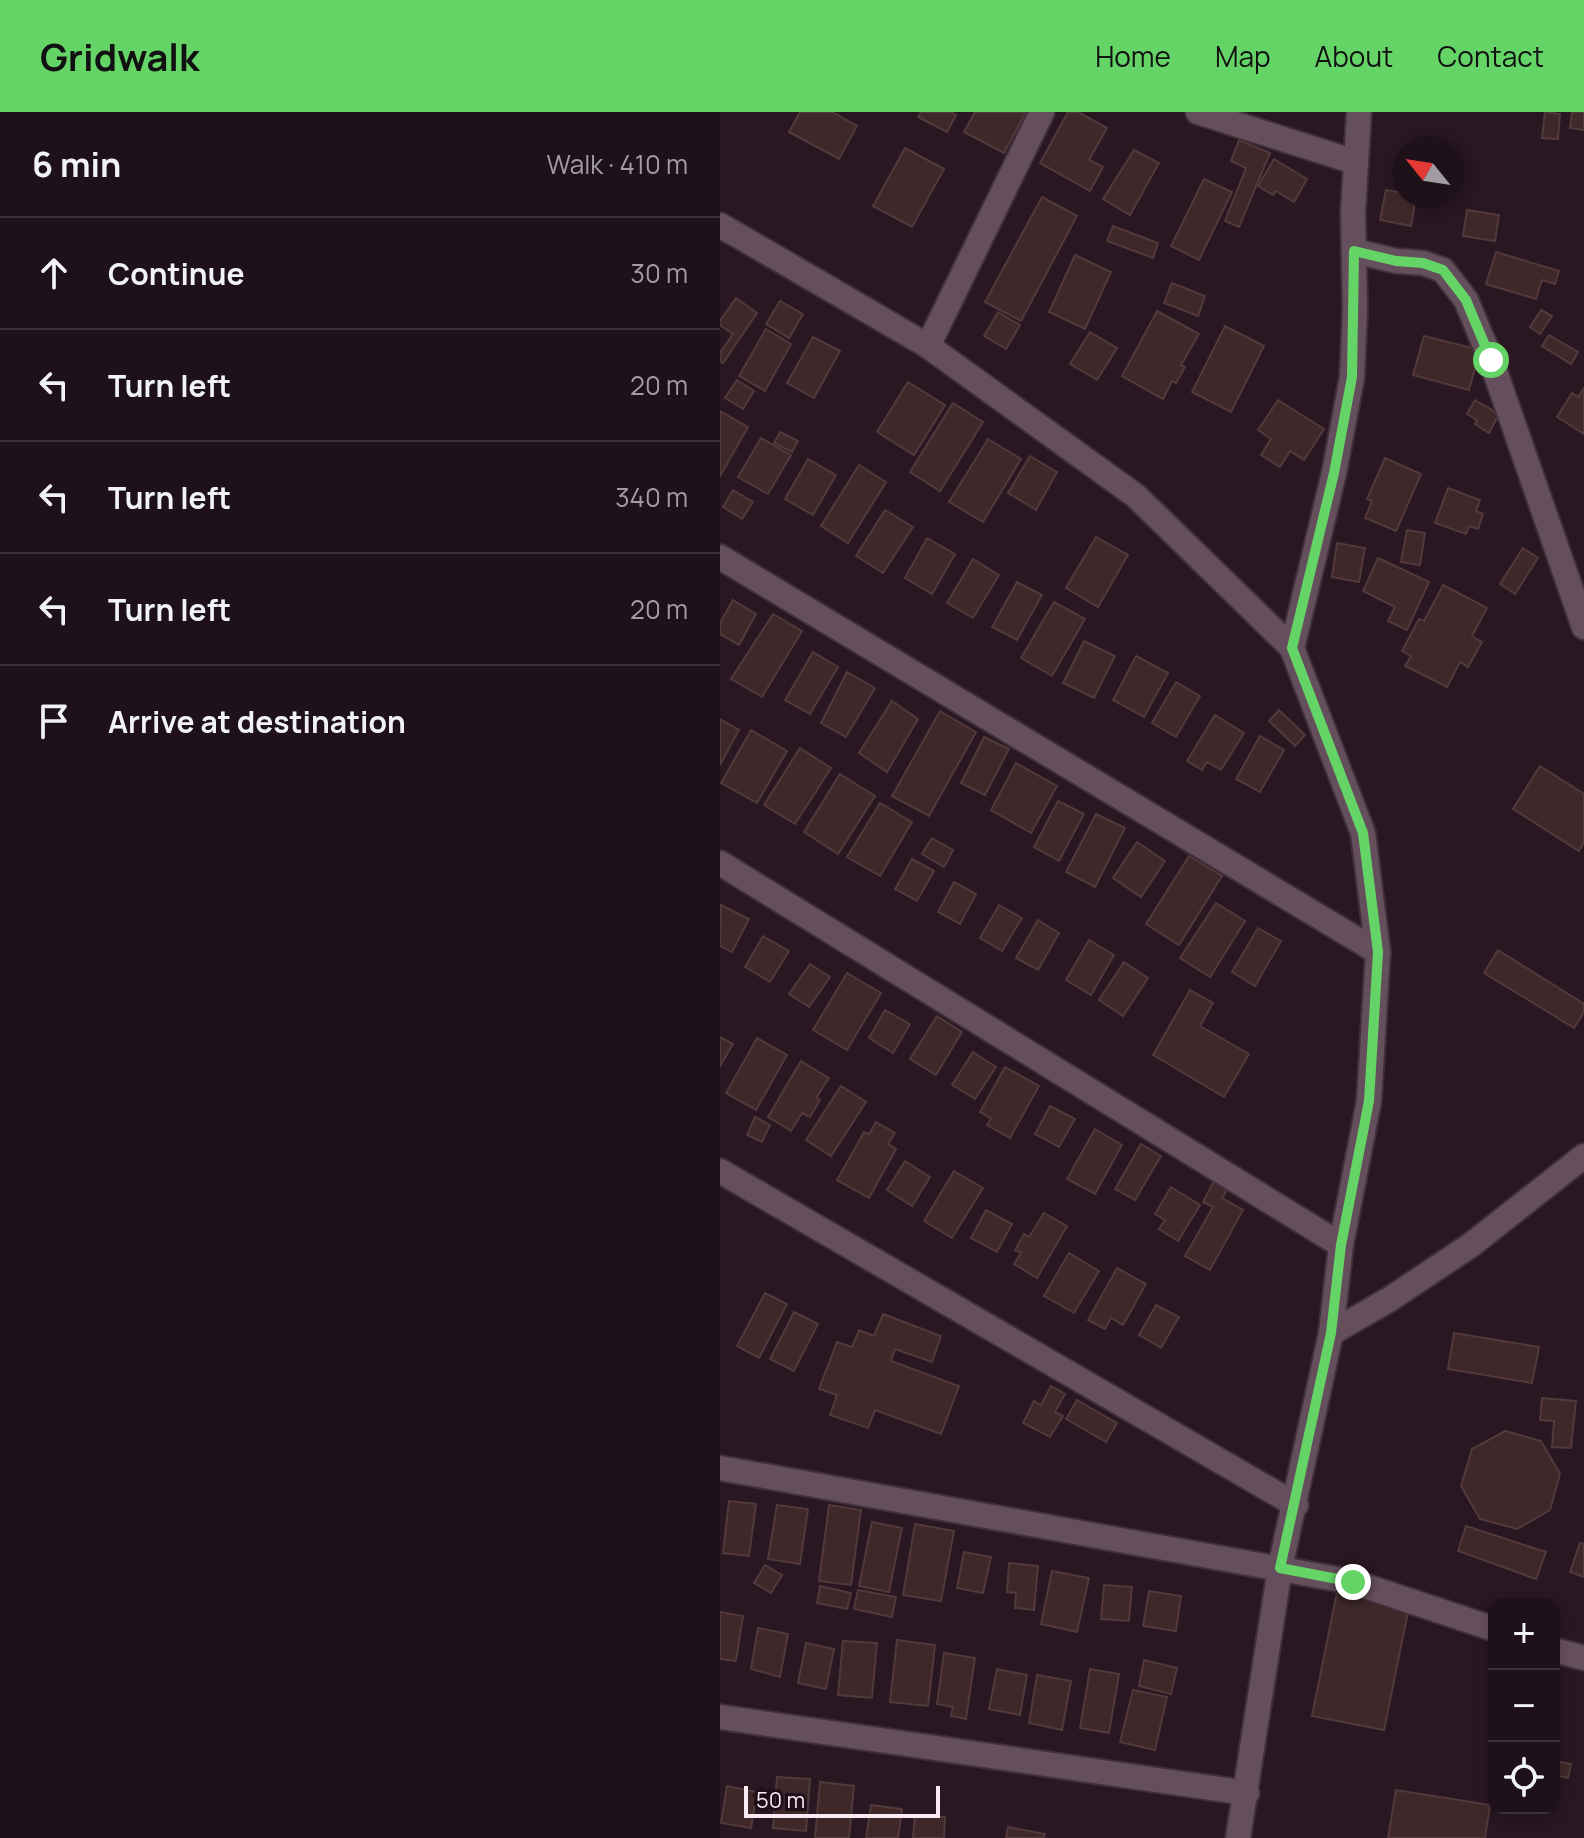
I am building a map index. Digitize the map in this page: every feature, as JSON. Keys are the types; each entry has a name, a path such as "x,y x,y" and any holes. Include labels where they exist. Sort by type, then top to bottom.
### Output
{"street":[{"path":"928,346 1042,112"},
{"path":"1198,112 1355,162"},
{"path":"1292,648 1334,473 1352,377 1355,162 1359,112"},
{"path":"720,225 928,346 1136,496 1292,648 1363,833 1378,952 1369,1101 1341,1245 1331,1333 1280,1568 1238,1838"},
{"path":"1354,251 1396,261 1423,263 1443,270 1466,300 1491,360 1584,627"},
{"path":"720,557 1378,952"},
{"path":"720,863 1341,1245"},
{"path":"1331,1333 1390,1299 1471,1245 1584,1156"},
{"path":"720,1171 1296,1505"},
{"path":"720,1468 1353,1582 1488,1627"},
{"path":"1560,1652 1584,1658"},
{"path":"720,1717 1247,1793"}],"building":[{"path":"800,112 832,112 857,126 839,159 789,132"},
{"path":"921,112 951,112 956,115 947,132 918,117"},
{"path":"975,112 1026,112 1004,153 964,132"},
{"path":"1068,112 1078,112 1107,128 1089,160 1103,167 1090,191 1040,163"},
{"path":"1545,112 1560,114 1558,139 1542,138"},
{"path":"1572,112 1584,112 1584,130 1570,128"},
{"path":"1239,140 1270,153 1239,227 1225,221 1246,168 1231,161"},
{"path":"905,148 944,169 912,227 873,206"},
{"path":"1134,150 1159,163 1130,215 1103,199"},
{"path":"1274,159 1307,179 1294,202 1276,191 1273,195 1258,186"},
{"path":"1204,179 1232,192 1199,260 1171,246"},
{"path":"1386,190 1392,191 1392,208 1414,208 1411,226 1380,220"},
{"path":"1042,197 1077,216 1021,321 985,302"},
{"path":"1467,210 1499,215 1495,241 1463,236"},
{"path":"1113,226 1158,243 1153,258 1107,241"},
{"path":"1496,252 1559,271 1555,284 1542,280 1536,299 1486,284"},
{"path":"1075,255 1111,272 1085,329 1049,312"},
{"path":"1172,283 1205,296 1198,316 1164,303"},
{"path":"736,298 757,313 723,363 720,353 733,334 720,325 720,321"},
{"path":"780,301 803,314 789,338 766,324"},
{"path":"1541,310 1552,316 1540,334 1530,327"},
{"path":"1157,311 1199,334 1181,365 1185,367 1176,383 1172,381 1163,399 1122,376"},
{"path":"998,312 1020,325 1006,349 984,336"},
{"path":"1225,326 1264,346 1231,412 1192,392"},
{"path":"766,329 791,344 765,391 739,376"},
{"path":"1090,332 1117,348 1097,380 1070,364"},
{"path":"1549,335 1578,352 1571,364 1542,346"},
{"path":"1424,336 1480,350 1469,390 1413,375"},
{"path":"813,337 840,351 814,398 787,383"},
{"path":"737,380 754,391 743,409 725,398"},
{"path":"908,382 945,405 914,455 877,432"},
{"path":"1584,388 1584,434 1557,417 1572,393 1578,397"},
{"path":"1278,400 1324,429 1304,460 1290,451 1280,467 1261,455 1271,439 1258,430"},
{"path":"1475,400 1499,414 1489,433 1467,414"},
{"path":"953,403 983,422 940,491 910,472"},
{"path":"720,411 748,427 720,476"},
{"path":"780,432 798,441 792,452 774,443"},
{"path":"761,438 791,455 768,494 738,477"},
{"path":"988,439 1021,459 983,522 949,502"},
{"path":"1030,456 1057,472 1036,510 1008,493"},
{"path":"1385,458 1421,474 1396,531 1365,518 1372,501 1367,499"},
{"path":"808,459 836,475 813,515 785,499"},
{"path":"859,465 886,482 848,543 821,526"},
{"path":"1448,488 1480,500 1476,511 1483,514 1478,529 1469,526 1466,534 1435,523"},
{"path":"733,490 753,502 742,519 723,507"},
{"path":"885,510 913,527 883,573 856,556"},
{"path":"1407,530 1425,533 1420,565 1401,562"},
{"path":"1096,537 1128,555 1098,607 1066,588"},
{"path":"927,538 955,554 932,594 905,578"},
{"path":"1337,543 1365,548 1359,582 1332,577"},
{"path":"1523,548 1538,558 1515,594 1500,584"},
{"path":"1378,558 1429,582 1407,630 1388,621 1395,607 1363,591"},
{"path":"973,559 999,575 973,618 947,603"},
{"path":"1017,582 1042,595 1017,640 992,627"},
{"path":"1443,585 1487,608 1472,636 1482,642 1468,667 1460,662 1447,687 1405,666 1411,656 1402,651 1419,619 1424,621"},
{"path":"733,600 756,614 739,645 720,634 720,623"},
{"path":"1054,602 1085,619 1052,676 1021,658"},
{"path":"773,614 802,631 762,697 731,679"},
{"path":"1084,641 1115,656 1094,698 1063,683"},
{"path":"813,652 838,667 810,714 785,700"},
{"path":"1136,656 1168,673 1144,717 1113,700"},
{"path":"847,672 875,688 846,737 821,723"},
{"path":"1176,682 1200,696 1176,737 1152,723"},
{"path":"892,701 918,719 887,772 859,753"},
{"path":"1279,710 1305,735 1295,746 1269,721"},
{"path":"940,711 976,732 929,816 892,796"},
{"path":"1215,715 1244,733 1221,770 1207,762 1202,770 1187,761"},
{"path":"720,719 739,730 720,765"},
{"path":"751,730 787,751 757,803 721,783"},
{"path":"1260,736 1284,750 1260,792 1236,779"},
{"path":"984,737 1009,749 985,795 961,783"},
{"path":"800,748 831,768 795,824 764,805"},
{"path":"1016,763 1057,786 1031,833 991,810"},
{"path":"1540,766 1584,794 1584,842 1579,851 1513,809"},
{"path":"840,774 875,796 838,854 804,832"},
{"path":"1058,801 1084,814 1059,861 1034,847"},
{"path":"880,803 912,822 880,876 847,857"},
{"path":"1096,814 1125,828 1095,887 1066,872"},
{"path":"932,838 953,850 944,867 922,854"},
{"path":"1137,842 1165,861 1141,897 1113,878"},
{"path":"1189,856 1222,876 1179,945 1146,924"},
{"path":"912,859 934,871 917,901 895,889"},
{"path":"954,882 976,894 960,924 938,912"},
{"path":"1216,903 1245,921 1210,977 1180,958"},
{"path":"721,905 749,919 732,952 720,946"},
{"path":"999,905 1022,918 1002,951 980,938"},
{"path":"1038,920 1059,933 1038,970 1016,958"},
{"path":"1258,928 1281,941 1255,986 1232,972"},
{"path":"763,936 789,951 770,982 745,967"},
{"path":"1089,940 1114,955 1091,995 1066,980"},
{"path":"1498,950 1584,1004 1584,1012 1574,1028 1484,973"},
{"path":"1124,962 1148,978 1123,1016 1099,1000"},
{"path":"810,964 830,977 809,1007 789,994"},
{"path":"847,973 881,993 847,1050 813,1030"},
{"path":"1190,990 1213,1003 1200,1026 1249,1054 1224,1097 1153,1055"},
{"path":"885,1010 910,1024 893,1053 869,1038"},
{"path":"937,1016 962,1032 936,1075 910,1059"},
{"path":"720,1037 733,1044 720,1066"},
{"path":"757,1038 787,1055 756,1110 726,1093"},
{"path":"973,1052 996,1067 975,1099 952,1085"},
{"path":"801,1061 829,1078 816,1098 820,1100 810,1117 802,1113 791,1131 768,1117"},
{"path":"1005,1067 1039,1086 1010,1138 987,1125 991,1118 980,1112"},
{"path":"841,1086 866,1102 831,1156 806,1140"},
{"path":"1050,1106 1075,1119 1059,1147 1035,1134"},
{"path":"755,1117 770,1125 762,1142 747,1135"},
{"path":"876,1122 895,1133 888,1144 896,1149 869,1198 837,1180 864,1132 869,1134"},
{"path":"1095,1129 1122,1145 1095,1194 1067,1179"},
{"path":"1141,1144 1161,1156 1135,1200 1115,1189"},
{"path":"905,1161 930,1177 912,1206 887,1190"},
{"path":"954,1171 983,1188 952,1238 924,1221"},
{"path":"1215,1179 1229,1187 1222,1198 1243,1210 1210,1270 1185,1256 1213,1207 1203,1202"},
{"path":"1171,1187 1200,1205 1178,1241 1159,1229 1165,1220 1155,1214"},
{"path":"986,1210 1012,1224 997,1252 971,1238"},
{"path":"1044,1213 1067,1226 1037,1278 1014,1264 1021,1253 1015,1250 1024,1234 1029,1237"},
{"path":"1069,1253 1099,1271 1074,1313 1044,1296"},
{"path":"1117,1268 1146,1284 1123,1325 1111,1318 1105,1329 1088,1320"},
{"path":"765,1293 787,1304 759,1358 737,1346"},
{"path":"1156,1305 1179,1317 1161,1348 1139,1335"},
{"path":"794,1312 818,1324 794,1371 770,1359"},
{"path":"883,1314 941,1336 932,1362 895,1349 891,1361 959,1386 941,1434 875,1410 868,1428 830,1415 837,1395 819,1389 837,1342 852,1347 859,1330 874,1336"},
{"path":"1454,1333 1539,1347 1532,1383 1448,1369"},
{"path":"1051,1386 1065,1394 1055,1412 1063,1416 1050,1437 1023,1423 1034,1401 1041,1405"},
{"path":"1542,1398 1576,1401 1571,1448 1552,1447 1554,1421 1540,1420"},
{"path":"1077,1400 1117,1423 1106,1442 1066,1419"},
{"path":"1505,1431 1541,1441 1560,1474 1550,1510 1517,1529 1480,1519 1461,1486 1472,1449"},
{"path":"729,1501 756,1504 749,1556 723,1553"},
{"path":"777,1505 808,1509 800,1564 768,1559"},
{"path":"829,1505 861,1510 851,1585 819,1581"},
{"path":"872,1522 902,1528 889,1592 859,1586"},
{"path":"915,1524 954,1531 941,1601 903,1595"},
{"path":"1466,1526 1546,1552 1536,1579 1458,1551"},
{"path":"1580,1543 1584,1544 1584,1577 1570,1572"},
{"path":"964,1552 991,1557 983,1593 957,1588"},
{"path":"1009,1563 1038,1566 1034,1610 1015,1608 1016,1593 1007,1592"},
{"path":"765,1565 782,1575 771,1593 754,1583"},
{"path":"1052,1571 1089,1578 1077,1632 1041,1624"},
{"path":"1104,1585 1132,1587 1129,1621 1101,1619"},
{"path":"820,1586 851,1593 847,1609 817,1603"},
{"path":"858,1590 896,1597 892,1617 854,1609"},
{"path":"1149,1591 1181,1596 1176,1631 1143,1626"},
{"path":"1337,1592 1409,1607 1384,1730 1312,1716"},
{"path":"720,1612 743,1616 736,1661 720,1659"},
{"path":"758,1628 788,1634 780,1677 751,1669"},
{"path":"897,1640 935,1645 928,1706 890,1702"},
{"path":"843,1641 877,1643 872,1698 838,1695"},
{"path":"806,1643 834,1649 826,1689 798,1683"},
{"path":"944,1653 975,1658 966,1719 951,1716 953,1707 937,1704"},
{"path":"1144,1660 1177,1668 1171,1694 1139,1686"},
{"path":"997,1669 1027,1675 1020,1715 989,1709"},
{"path":"1090,1669 1119,1674 1109,1733 1080,1728"},
{"path":"1037,1675 1071,1681 1062,1730 1029,1723"},
{"path":"1133,1690 1167,1697 1155,1750 1120,1742"},
{"path":"1560,1762 1571,1764 1568,1778 1560,1776"},
{"path":"777,1777 810,1779 806,1831 773,1828"},
{"path":"820,1782 854,1786 849,1838 815,1838"},
{"path":"727,1786 757,1792 751,1828 721,1823"},
{"path":"1396,1790 1488,1805 1485,1838 1388,1838"},
{"path":"871,1805 902,1809 898,1838 866,1838"},
{"path":"915,1815 945,1817 944,1838 913,1838"},
{"path":"1008,1827 1045,1834 1044,1838 1006,1838"}],"route":[{"path":"1353,1582 1280,1568 1331,1333 1341,1245 1369,1101 1378,952 1363,833 1292,648 1334,473 1352,377 1354,251 1396,261 1423,263 1443,270 1466,300 1491,360"}]}
